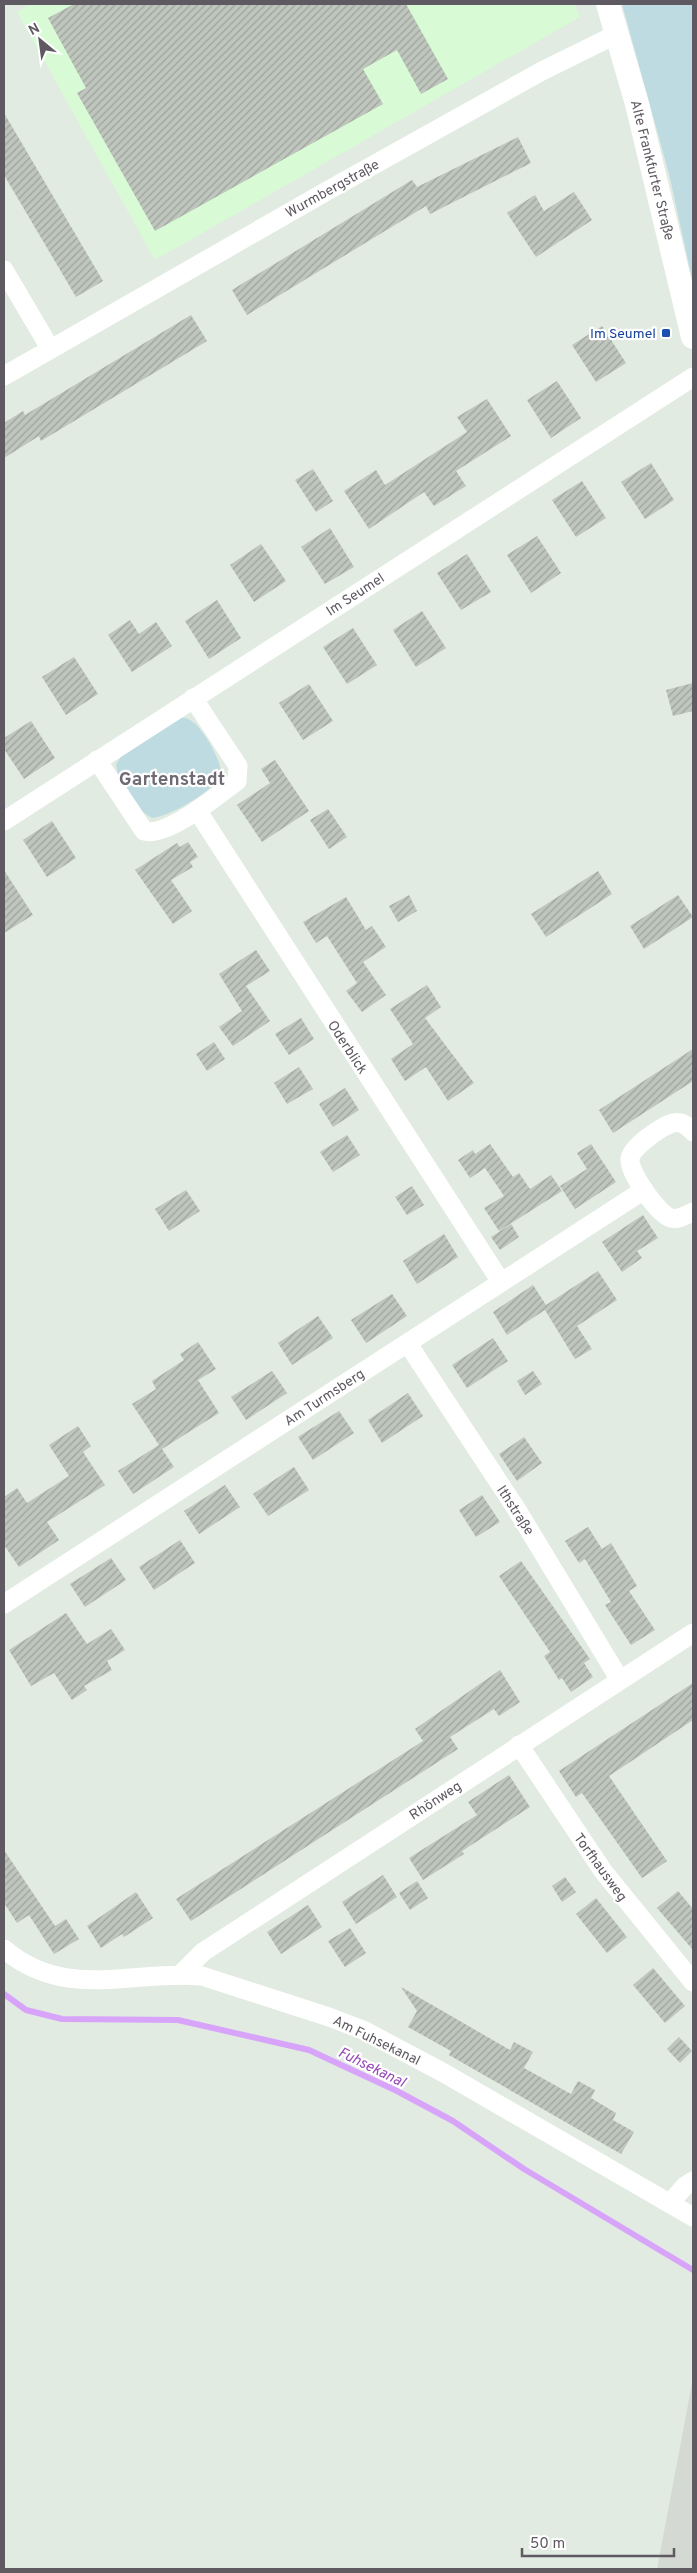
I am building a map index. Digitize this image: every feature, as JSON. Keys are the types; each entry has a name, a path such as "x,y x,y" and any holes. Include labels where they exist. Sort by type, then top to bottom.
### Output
{"street":[{"name":"Alte Frankfurter Straße","path":"608,4 637,104 693,337"},
{"name":"Wurmbergstraße","path":"4,376 368,168 542,72 617,34"},
{"path":"4,270 50,348"},
{"name":"Im Seumel","path":"4,821 693,377"},
{"path":"97,760 144,831 151,833 160,831 196,810 237,781 239,773 238,766 193,698"},
{"name":"Oderblick","path":"196,810 501,1282"},
{"path":"693,1132 682,1123 674,1123 642,1142 634,1150 630,1159 632,1168 644,1190 661,1211 669,1217 678,1219 693,1212"},
{"name":"Am Turmsberg","path":"4,1604 644,1190"},
{"name":"Ithstraße","path":"408,1344 516,1510 620,1680"},
{"name":"Rhönweg","path":"181,1974 203,1952 693,1632"},
{"name":"Torfhausweg","path":"518,1746 603,1871 693,1982"},
{"name":"Am Fuhsekanal","path":"4,1949 35,1971 62,1979 110,1979 181,1974 202,1976 329,2017 363,2030 444,2073 693,2217"},
{"path":"670,2203 685,2186 693,2181"}],"shaded area":[{"path":"30,4 575,4 580,17 155,260 17,12"},
{"path":"622,4 693,4 693,283 669,174"},
{"path":"176,718 187,718 205,735 219,762 221,775 210,788 190,802 160,817 152,818 140,810 118,775 116,764 123,754"},
{"path":"693,2378 693,2569 657,2569"}],"building":[{"path":"74,4 406,4 448,79 421,94 397,50 363,69 383,104 155,231 77,93 86,88 48,18"},
{"path":"4,113 103,281 76,297 4,175"},
{"path":"518,137 531,163 430,214 426,206 247,315 232,290 412,180 417,187"},
{"path":"574,192 592,220 536,257 507,213 535,195 544,211"},
{"path":"191,315 207,341 41,441 39,436 4,458 4,423 23,411 25,415"},
{"path":"602,326 626,363 596,382 572,345"},
{"path":"557,381 581,418 551,438 527,400"},
{"path":"487,399 511,436 456,471 466,486 434,506 424,492 369,529 344,491 376,470 385,485 467,432 457,417"},
{"path":"651,463 674,500 645,519 621,482"},
{"path":"313,469 333,501 316,512 295,480"},
{"path":"582,481 606,518 576,537 552,500"},
{"path":"330,528 354,567 325,584 301,547"},
{"path":"537,536 561,573 531,593 507,555"},
{"path":"261,544 286,581 254,602 230,565"},
{"path":"467,554 491,592 461,610 437,573"},
{"path":"217,600 241,638 209,659 185,621"},
{"path":"422,611 446,648 416,667 393,630"},
{"path":"130,620 139,634 156,622 172,646 132,672 108,635"},
{"path":"353,628 377,665 347,684 323,647"},
{"path":"74,657 98,694 66,715 42,677"},
{"path":"693,683 693,711 673,716 666,690"},
{"path":"309,684 333,721 303,740 279,703"},
{"path":"31,721 55,758 24,779 4,749 4,738"},
{"path":"275,760 309,811 262,842 237,805 270,783 261,769"},
{"path":"328,809 347,837 329,849 310,820"},
{"path":"52,821 76,858 47,877 23,840"},
{"path":"188,842 198,857 190,862 193,867 171,880 192,911 173,924 135,870 177,843 180,847"},
{"path":"4,870 33,915 4,933"},
{"path":"598,871 612,894 546,937 531,914"},
{"path":"409,895 417,911 398,922 389,906"},
{"path":"678,895 693,917 644,949 630,926"},
{"path":"346,897 366,930 372,926 386,947 363,962 386,995 362,1012 346,991 357,983 327,936 316,943 303,922"},
{"path":"256,950 270,971 246,986 270,1021 233,1046 219,1027 242,1011 219,974"},
{"path":"427,985 441,1007 425,1018 474,1083 448,1101 426,1067 405,1081 391,1059 413,1044 390,1009"},
{"path":"301,1018 314,1039 289,1055 275,1034"},
{"path":"214,1042 225,1059 207,1071 196,1054"},
{"path":"693,1049 693,1081 613,1133 599,1110"},
{"path":"299,1067 313,1089 287,1104 274,1083"},
{"path":"345,1088 359,1110 333,1127 319,1104"},
{"path":"347,1135 360,1155 333,1172 320,1152"},
{"path":"490,1144 513,1177 519,1173 530,1189 551,1175 562,1191 499,1231 484,1208 504,1196 485,1168 470,1178 458,1160 473,1150 475,1154"},
{"path":"591,1144 616,1182 575,1209 560,1186 587,1169 577,1153"},
{"path":"412,1186 424,1205 407,1215 395,1197"},
{"path":"186,1190 200,1211 169,1231 155,1209"},
{"path":"643,1215 658,1238 637,1251 642,1258 622,1272 602,1242"},
{"path":"511,1224 519,1237 500,1250 491,1237"},
{"path":"444,1234 458,1257 417,1284 403,1261"},
{"path":"598,1271 617,1300 577,1326 592,1349 575,1359 545,1310 507,1335 493,1312 533,1285 546,1305"},
{"path":"392,1294 407,1316 366,1343 351,1320"},
{"path":"318,1316 333,1338 292,1365 278,1343"},
{"path":"493,1338 508,1361 467,1388 452,1365"},
{"path":"198,1342 216,1369 198,1380 219,1413 162,1449 174,1467 133,1494 118,1471 159,1445 132,1404 156,1389 152,1381 184,1360 180,1354"},
{"path":"272,1371 287,1393 246,1420 231,1397"},
{"path":"533,1371 542,1384 525,1395 517,1381"},
{"path":"408,1393 423,1416 382,1443 368,1420"},
{"path":"339,1411 354,1433 313,1460 298,1437"},
{"path":"78,1426 91,1446 83,1452 105,1485 47,1522 59,1540 19,1567 4,1545 4,1497 17,1488 27,1503 69,1476 49,1445"},
{"path":"524,1437 542,1463 517,1481 499,1454"},
{"path":"294,1467 309,1490 268,1516 253,1494"},
{"path":"225,1485 240,1507 199,1534 184,1511"},
{"path":"482,1495 500,1522 476,1537 459,1510"},
{"path":"588,1527 602,1549 611,1543 637,1586 629,1591 655,1630 631,1645 605,1605 611,1602 585,1559 579,1563 565,1541"},
{"path":"180,1540 195,1563 154,1590 139,1567"},
{"path":"111,1558 126,1580 85,1607 70,1584"},
{"path":"521,1561 590,1659 584,1663 593,1677 571,1692 562,1678 559,1680 544,1656 550,1652 499,1576"},
{"path":"66,1613 87,1644 111,1629 125,1650 107,1661 112,1670 84,1686 87,1690 72,1700 54,1673 31,1686 9,1650"},
{"path":"500,1670 520,1702 499,1716 494,1709 450,1737 458,1749 191,1921 176,1899 423,1741 415,1729"},
{"path":"693,1683 693,1720 609,1776 667,1861 642,1878 582,1793 576,1797 559,1771"},
{"path":"509,1775 530,1807 462,1851 464,1854 423,1880 409,1858 477,1815 468,1802"},
{"path":"4,1850 55,1926 66,1919 79,1939 54,1954 29,1915 17,1923 4,1903"},
{"path":"383,1875 397,1897 356,1924 342,1902"},
{"path":"565,1877 576,1892 562,1902 552,1886"},
{"path":"417,1881 428,1898 410,1910 399,1893"},
{"path":"678,1891 693,1909 693,1950 657,1908"},
{"path":"136,1892 153,1918 124,1937 122,1934 101,1948 87,1926"},
{"path":"596,1898 627,1937 607,1953 576,1914"},
{"path":"308,1905 322,1927 281,1954 267,1932"},
{"path":"350,1928 366,1953 345,1967 328,1941"},
{"path":"653,1968 685,2006 665,2023 633,1985"},
{"path":"401,1987 510,2050 514,2042 533,2052 524,2068 571,2094 578,2081 595,2090 591,2098 616,2113 613,2120 634,2132 621,2154 449,2055 451,2051 408,2027 417,2011"},
{"path":"679,2037 692,2051 680,2063 667,2049"}],"waterway":[{"name":"Fuhsekanal","path":"4,1994 26,2010 62,2019 178,2020 309,2050 397,2091 453,2121 524,2169 693,2270"}],"place":[{"name":"Im Seumel","path":"666,333"}],"district":[{"name":"Gartenstadt","path":"172,778"}]}
